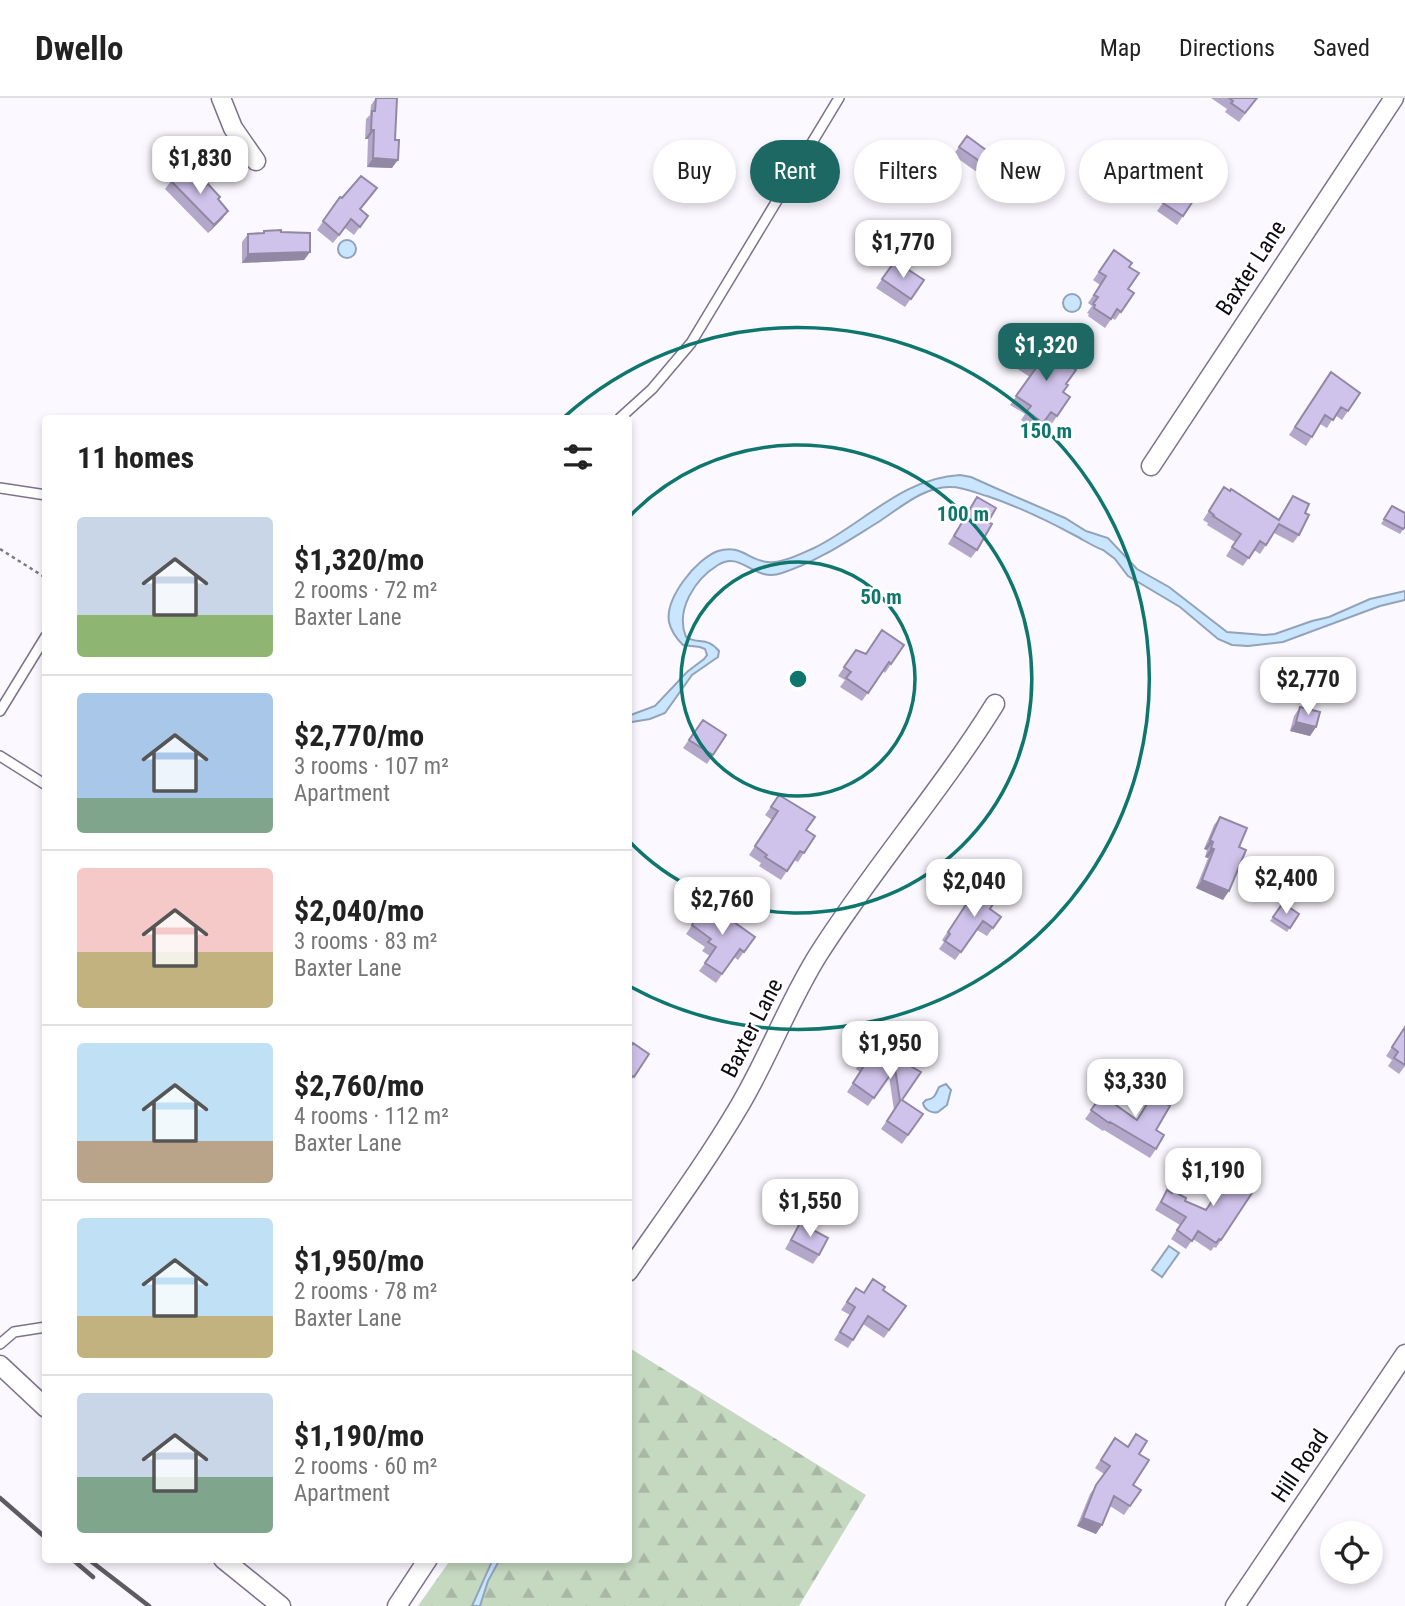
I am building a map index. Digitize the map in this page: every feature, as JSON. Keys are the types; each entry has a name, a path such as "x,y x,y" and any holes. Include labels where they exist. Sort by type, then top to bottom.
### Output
{"street":[{"path":"220,98 233,128 256,161"},
{"name":"Baxter Lane","path":"1151,467 1394,98"},
{"name":"Baxter Lane","path":"632,1266 739,1106 800,985 819,954 881,863 977,734 995,704"},
{"name":"Hill Road","path":"1235,1606 1405,1354"},
{"path":"0,1364 42,1404"},
{"path":"228,1563 281,1606"},
{"path":"397,1606 425,1563"}],"lane":[{"path":"623,415 652,389 691,342 839,98"},
{"path":"0,488 42,494"},
{"path":"0,496 18,491"},
{"path":"0,711 42,643"},
{"path":"0,756 42,782"},
{"path":"0,1344 14,1332 42,1327"}],"path":[{"path":"0,548 42,575"}],"green space":[{"path":"632,1349 866,1495 799,1606 418,1606 448,1563 632,1563"}],"water":[{"path":"347,240 353,243 356,249 353,255 347,258 341,255 338,249 341,243"},
{"path":"1068,294 1076,294 1081,303 1079,310 1068,312 1063,307 1063,299"},
{"path":"960,475 971,477 1065,518 1086,531 1108,538 1137,569 1169,587 1227,632 1275,634 1329,617 1370,599 1405,591 1405,600 1380,606 1283,642 1232,645 1218,639 1180,607 1128,576 1115,559 1103,550 1009,504 965,489 941,488 914,498 845,543 782,573 763,574 734,561 726,561 710,571 689,596 683,627 686,637 714,646 719,651 718,657 692,675 665,713 632,722 632,715 655,706 707,655 705,649 683,645 674,635 669,622 669,612 677,591 700,562 709,555 726,549 739,551 761,561 785,560 832,538 901,493 939,478"},
{"path":"946,1084 951,1090 947,1105 938,1112 928,1110 923,1103 936,1094 939,1087"},
{"path":"1169,1246 1179,1253 1162,1277 1152,1270"},
{"path":"491,1563 498,1563 488,1581 480,1606 472,1606"}],"building":[{"path":"376,98 397,98 395,140 399,140 398,160 373,158 374,130 371,130"},
{"path":"1229,98 1257,98 1245,113 1231,103 1233,101"},
{"path":"967,136 976,143 976,159 962,149 962,143"},
{"path":"185,167 205,186 208,184 228,211 214,225 171,181"},
{"path":"361,176 377,188 360,209 368,216 360,227 351,219 339,235 323,221 340,197 342,198"},
{"path":"1163,203 1192,203 1183,216"},
{"path":"888,222 912,236 898,256 876,241"},
{"path":"281,230 310,233 310,252 248,254 248,234"},
{"path":"1114,250 1132,263 1129,267 1139,273 1128,289 1134,293 1121,312 1117,309 1111,319 1094,308 1093,304 1098,297 1094,295 1106,276 1099,272"},
{"path":"895,261 924,280 911,299 882,279"},
{"path":"1034,342 1076,370 1063,392 1070,397 1057,416 1051,412 1043,423 1027,411 1031,406 1016,396 1036,368 1022,359"},
{"path":"1331,372 1360,393 1348,411 1341,407 1333,420 1325,415 1312,437 1295,427"},
{"path":"1224,487 1279,520 1293,496 1309,504 1305,513 1309,515 1299,535 1279,524 1266,545 1260,541 1249,558 1232,547 1241,534 1209,511"},
{"path":"977,497 996,508 988,522 992,524 977,550 954,536"},
{"path":"1392,506 1405,513 1403,529 1384,519"},
{"path":"882,630 904,645 868,693 846,678 851,672 844,667 856,650 866,654"},
{"path":"1300,707 1320,712 1316,727 1296,722"},
{"path":"703,720 726,735 713,755 689,740"},
{"path":"779,795 815,817 806,830 815,836 804,853 800,851 787,871 765,857 767,855 755,846 778,811 771,807"},
{"path":"1220,817 1247,828 1239,847 1246,850 1229,891 1202,880 1214,849 1211,848 1213,842 1210,840"},
{"path":"985,885 999,894 990,909 1001,917 993,928 983,921 961,952 945,941 950,934 948,932 967,903 969,905"},
{"path":"707,903 755,937 744,952 740,949 722,974 705,963 716,947 708,942 711,939 692,925"},
{"path":"1283,903 1299,914 1290,928 1273,917"},
{"path":"1405,1027 1405,1065 1394,1058 1398,1052 1392,1047"},
{"path":"887,1035 887,1047 904,1059 911,1058 912,1067 921,1072 902,1100 923,1114 908,1135 887,1121 900,1101 895,1068 874,1098 853,1083 866,1063 862,1061 865,1056 861,1053 869,1042 873,1045 876,1040"},
{"path":"632,1044 649,1054 634,1077 632,1076"},
{"path":"1102,1095 1137,1120 1152,1096 1170,1106 1156,1130 1164,1135 1156,1149 1091,1110"},
{"path":"1247,1165 1258,1173 1247,1189 1252,1193 1221,1240 1216,1243 1198,1231 1192,1241 1177,1230 1186,1217 1161,1202 1167,1190 1206,1210 1228,1177 1235,1182"},
{"path":"800,1223 828,1238 819,1255 791,1240"},
{"path":"873,1279 885,1287 883,1290 906,1306 889,1330 868,1316 853,1340 840,1332 855,1307 847,1302 856,1288 864,1293"},
{"path":"1136,1434 1147,1441 1139,1454 1149,1460 1133,1485 1141,1490 1130,1506 1114,1496 1102,1525 1083,1518 1096,1485 1110,1466 1101,1460 1115,1438 1128,1447"}],"railway":[{"path":"0,1498 42,1535"},
{"path":"77,1563 93,1577"},
{"path":"93,1563 149,1606"}]}
